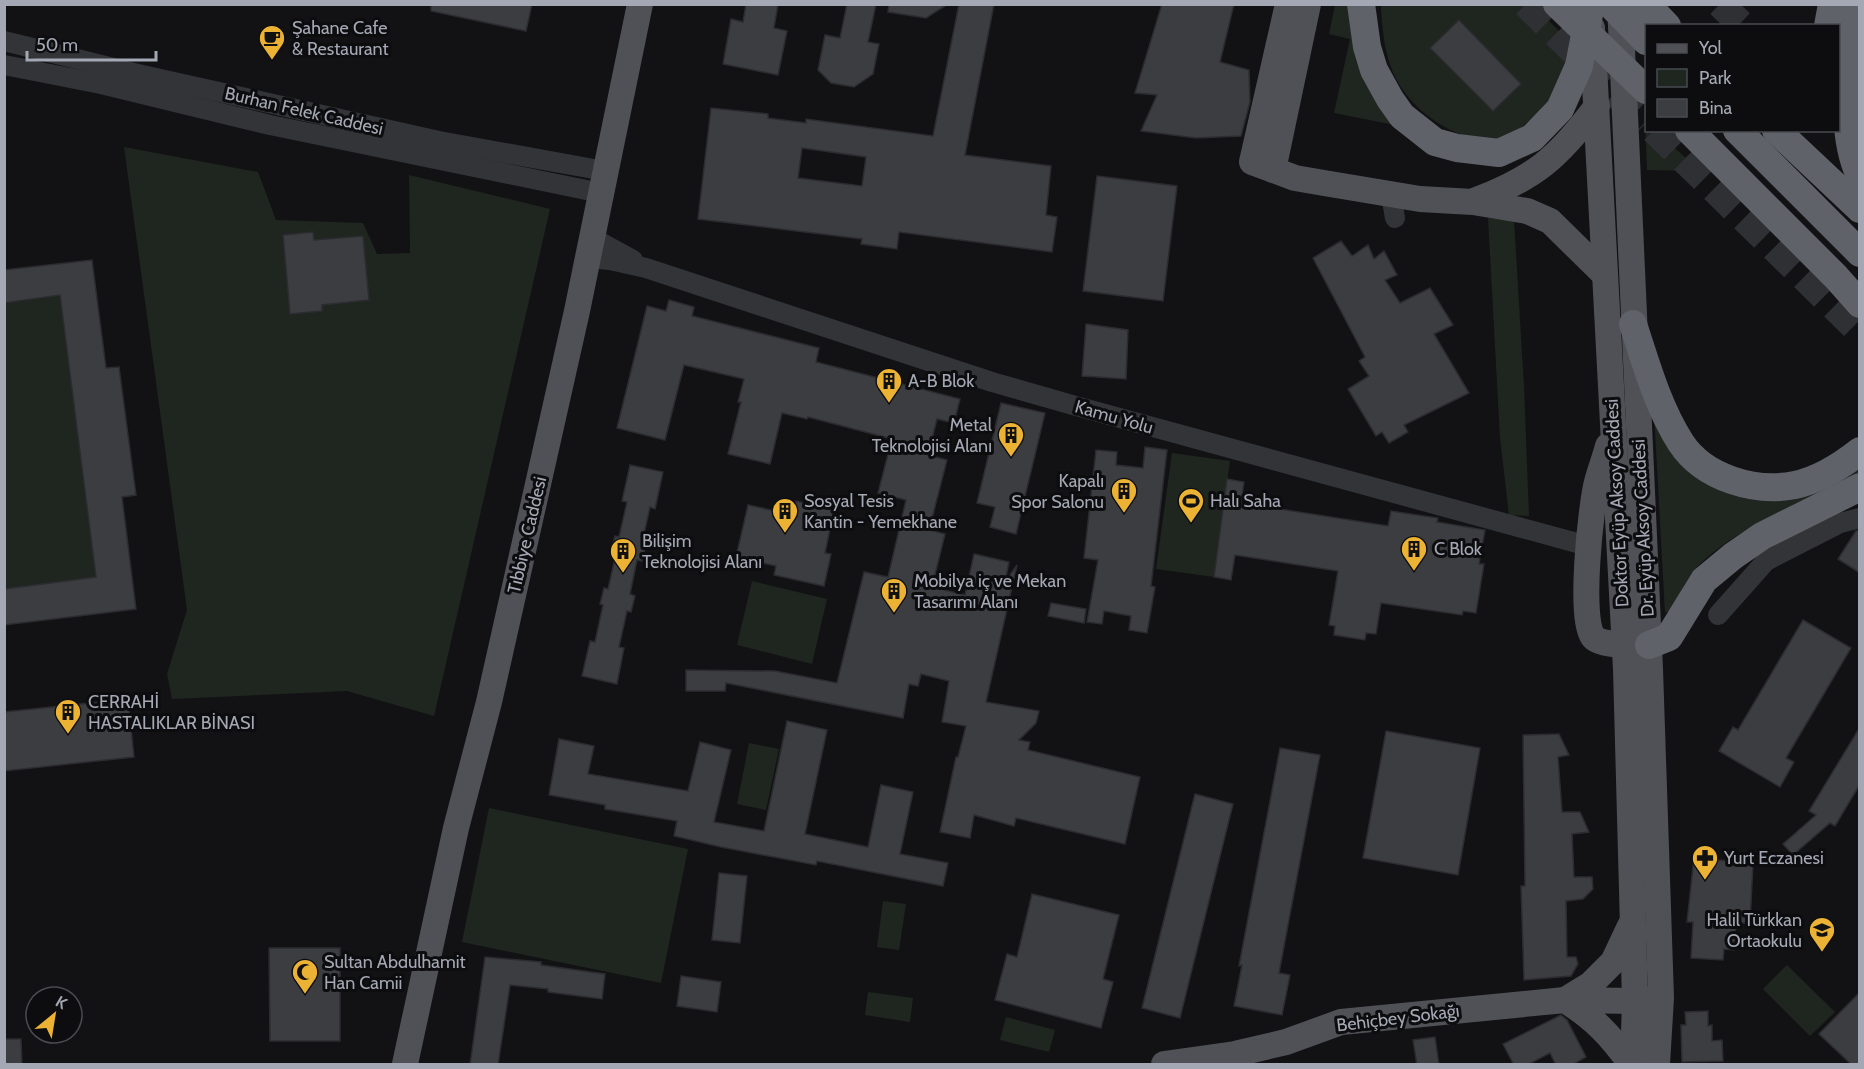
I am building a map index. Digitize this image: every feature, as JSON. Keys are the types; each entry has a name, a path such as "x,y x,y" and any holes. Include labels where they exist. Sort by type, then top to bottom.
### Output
{"highway":[{"path":"1361,4 1367,47 1374,70 1402,116 1435,142 1457,148 1499,153 1532,138 1560,109 1579,66 1591,4"},
{"path":"1557,4 1645,88"},
{"path":"1610,4 1645,39"},
{"path":"1646,4 1665,24"},
{"path":"1828,24 1832,4"},
{"path":"1853,4 1847,93 1850,136 1855,166 1860,176"},
{"path":"1739,132 1860,253"},
{"path":"1778,132 1860,209"},
{"path":"1698,139 1860,282"},
{"path":"1698,139 1860,304"},
{"path":"1633,324 1652,383 1667,416 1682,444 1706,468 1733,481 1769,488 1796,485 1832,470 1860,451"},
{"path":"1637,645 1669,637 1704,580 1732,556 1762,536 1860,487"}],"main road":[{"name":"Tıbbiye Caddesi","path":"405,1065 456,828 489,702 640,4"},
{"path":"1262,166 1288,4"},
{"path":"1262,166 1308,4"},
{"name":"Doktor Eyüp Aksoy Caddesi","path":"1591,4 1613,430 1637,645 1633,921 1635,1001"},
{"name":"Dr. Eyüp Aksoy Caddesi","path":"1620,4 1633,324 1637,645 1661,998 1659,1060"},
{"path":"1473,202 1504,190 1536,172 1573,138 1597,106"},
{"path":"1262,166 1295,178 1393,206 1420,199 1473,202 1527,211 1550,221 1605,274"},
{"path":"1613,430 1597,482 1588,546 1588,628 1594,637 1603,642 1637,645"},
{"path":"1632,1065 1598,1023 1565,1000 1591,984 1613,962 1633,921"},
{"name":"Behiçbey Sokağı","path":"1164,1065 1235,1054 1286,1042 1341,1022 1565,1000 1635,1001 1661,998"},
{"path":"1632,1065 1635,1001"}],"street":[{"name":"Burhan Felek Caddesi","path":"4,41 439,141 603,182"},
{"name":"Burhan Felek Caddesi","path":"4,65 101,84 270,125 603,182"},
{"name":"Kamu Yolu","path":"589,248 992,382 1237,452 1588,546"},
{"path":"1718,615 1766,561 1840,523 1860,518"}],"green space":[{"path":"1335,5 1355,5 1395,125 1334,113 1350,39 1329,34"},
{"path":"1381,5 1533,5 1570,42 1559,92 1527,123 1508,136 1499,139 1485,139 1456,132 1429,117 1417,107 1399,84 1387,56"},
{"path":"1645,132 1657,132 1700,171 1647,170"},
{"path":"124,147 258,172 276,220 363,223 377,254 410,253 409,175 550,209 434,716 347,691 172,699 167,674 187,610"},
{"path":"1488,218 1514,220 1529,516 1509,515 1500,438"},
{"path":"60,295 96,577 5,589 4,303"},
{"path":"1654,413 1717,481 1859,468 1859,477 1752,527 1713,552 1693,572 1671,610 1665,613"},
{"name":"Halı Saha","path":"1172,453 1230,461 1214,577 1156,569"},
{"path":"752,581 827,599 812,664 737,645"},
{"path":"749,743 779,749 766,810 737,804"},
{"path":"489,808 688,849 661,983 462,942"},
{"path":"883,901 906,904 899,950 877,947"},
{"path":"1787,965 1835,1012 1810,1036 1763,989"},
{"path":"868,992 913,998 910,1022 865,1015"},
{"path":"1006,1017 1055,1030 1049,1052 1000,1040"}],"building":[{"path":"431,4 532,4 526,31 431,11"},
{"path":"746,4 778,4 774,28 787,31 778,75 723,64 731,19 743,22"},
{"path":"847,4 876,4 868,42 879,44 873,74 854,87 831,83 818,70 825,35 840,38"},
{"path":"889,4 948,4 926,18 888,12"},
{"path":"959,4 994,4 965,155 1051,166 1046,215 1057,217 1052,252 899,232 897,249 861,244 862,239 698,219 711,108 768,114 768,118 806,123 806,119 933,136","holes":["802,148 866,157 862,186 798,178"]},
{"path":"1162,4 1234,4 1220,62 1249,70 1250,102 1241,136 1196,138 1141,131 1157,95 1135,93"},
{"path":"1459,20 1521,84 1493,111 1430,48"},
{"path":"1097,176 1177,186 1163,301 1083,291"},
{"path":"313,232 314,240 363,236 369,300 322,305 322,311 290,314 283,235"},
{"path":"1341,241 1352,256 1368,245 1374,259 1384,251 1397,275 1385,280 1400,303 1430,288 1453,325 1434,334 1469,393 1404,425 1408,432 1389,443 1382,432 1376,436 1348,389 1369,376 1359,361 1365,357 1313,258"},
{"path":"92,260 106,368 119,367 136,495 122,497 136,609 4,625 4,589 96,577 60,295 4,303 4,270"},
{"path":"669,300 694,307 692,316 819,348 816,362 960,399 954,423 937,419 928,455 947,460 929,530 945,534 932,587 965,595 974,554 1009,562 1005,582 1017,565 986,702 1039,711 1036,723 1019,740 1030,742 1028,750 1140,777 1125,844 1016,818 1014,826 974,815 970,838 940,832 956,757 958,757 966,726 942,722 949,681 921,674 918,686 909,684 903,718 726,683 725,691 686,691 686,670 775,671 837,683 864,572 888,577 906,500 878,493 892,439 808,417 807,419 782,413 770,464 728,454 741,402 738,402 744,379 684,365 665,440 617,428 647,306 666,311"},
{"path":"1086,324 1128,330 1126,379 1082,376"},
{"name":"Metal Teknolojisi Alanı","path":"1001,403 1045,413 1016,534 990,527 995,507 977,503"},
{"name":"Kapalı Spor Salonu","path":"1145,447 1167,450 1151,586 1155,587 1147,633 1129,630 1131,616 1104,611 1102,624 1087,622 1098,560 1084,558 1096,450 1117,452 1116,465 1143,468"},
{"name":"Bilişim Teknolojisi Alanı","path":"630,465 663,472 655,509 650,507 642,543 646,544 642,561 637,560 630,594 635,596 631,612 627,611 619,647 624,648 617,684 582,676 590,641 595,642 603,605 600,604 604,588 608,589 616,554 611,553 615,536 619,537 627,502 622,501"},
{"name":"C Blok","path":"1227,479 1244,482 1241,503 1388,526 1391,511 1438,518 1437,522 1485,530 1479,564 1484,564 1476,613 1463,611 1462,615 1381,603 1376,634 1366,633 1365,640 1334,635 1335,626 1329,625 1338,571 1235,555 1231,580 1214,577"},
{"name":"Sosyal Tesis Kantin - Yemekhane","path":"796,501 834,510 825,553 831,554 824,586 774,575 776,566 736,557 748,505 793,515"},
{"path":"1860,530 1860,573 1838,559 1856,531"},
{"path":"1051,603 1086,609 1084,623 1048,616"},
{"path":"1803,620 1851,648 1786,758 1794,762 1780,787 1719,751 1733,727 1738,730"},
{"name":"CERRAHİ HASTALIKLAR BİNASI","path":"128,699 134,757 4,771 4,712"},
{"path":"787,721 827,730 805,834 868,847 881,785 913,792 900,854 948,863 943,886 817,861 816,865 721,847 674,836 677,821 605,809 605,805 549,795 559,739 594,746 588,774 688,791 700,742 731,750 714,822 764,831"},
{"path":"1860,727 1860,784 1835,826 1830,823 1793,855 1783,844 1816,815 1809,811"},
{"path":"1386,731 1480,748 1458,875 1363,858"},
{"path":"1559,734 1569,755 1558,757 1562,812 1580,812 1589,832 1572,834 1574,877 1592,877 1593,889 1583,899 1566,901 1567,957 1576,957 1578,964 1571,976 1524,980 1521,886 1525,886 1523,735"},
{"path":"1280,748 1320,755 1279,973 1290,975 1282,1015 1234,1006 1242,965 1239,966"},
{"path":"1195,794 1233,804 1180,1018 1142,1008"},
{"path":"1694,858 1753,863 1750,924 1736,922 1734,950 1724,949 1723,960 1691,958 1693,922 1687,922"},
{"path":"719,873 747,876 740,943 712,940"},
{"path":"1032,894 1119,915 1103,979 1113,982 1101,1028 995,1000 1007,954 1017,957"},
{"name":"Sultan Abdulhamit Han Camii","path":"269,948 340,948 340,1041 270,1041"},
{"path":"485,957 541,962 541,965 605,974 602,999 510,985 498,1065 470,1065"},
{"path":"681,976 721,982 717,1012 677,1006"},
{"path":"1860,992 1860,1065 1852,1065 1819,1034"},
{"path":"1708,1011 1708,1026 1712,1025 1712,1041 1722,1040 1723,1061 1682,1062 1681,1025 1686,1025 1685,1012"},
{"path":"1561,1015 1567,1020 1586,1057 1572,1065 1556,1065 1550,1053 1527,1065 1514,1065 1503,1044"},
{"path":"1435,1037 1439,1065 1417,1065 1413,1040"},
{"path":"4,1039 21,1039 22,1065 4,1065"}],"tunnel":[{"path":"1526,4 1645,122"},
{"path":"1720,4 1741,24"},
{"path":"1656,132 1860,332"}],"place":[{"name":"Şahane Cafe & Restaurant","path":"272,61"},
{"name":"A-B Blok","path":"889,404"},
{"name":"Metal Teknolojisi Alanı","path":"1011,458"},
{"name":"Kapalı Spor Salonu","path":"1124,514"},
{"name":"Halı Saha","path":"1191,524"},
{"name":"Sosyal Tesis Kantin - Yemekhane","path":"785,534"},
{"name":"C Blok","path":"1414,572"},
{"name":"Bilişim Teknolojisi Alanı","path":"623,574"},
{"name":"Mobilya iç ve Mekan Tasarımı Alanı","path":"894,614"},
{"name":"CERRAHİ HASTALIKLAR BİNASI","path":"68,735"},
{"name":"Yurt Eczanesi","path":"1705,881"},
{"name":"Halil Türkkan Ortaokulu","path":"1822,953"},
{"name":"Sultan Abdulhamit Han Camii","path":"305,995"}]}
